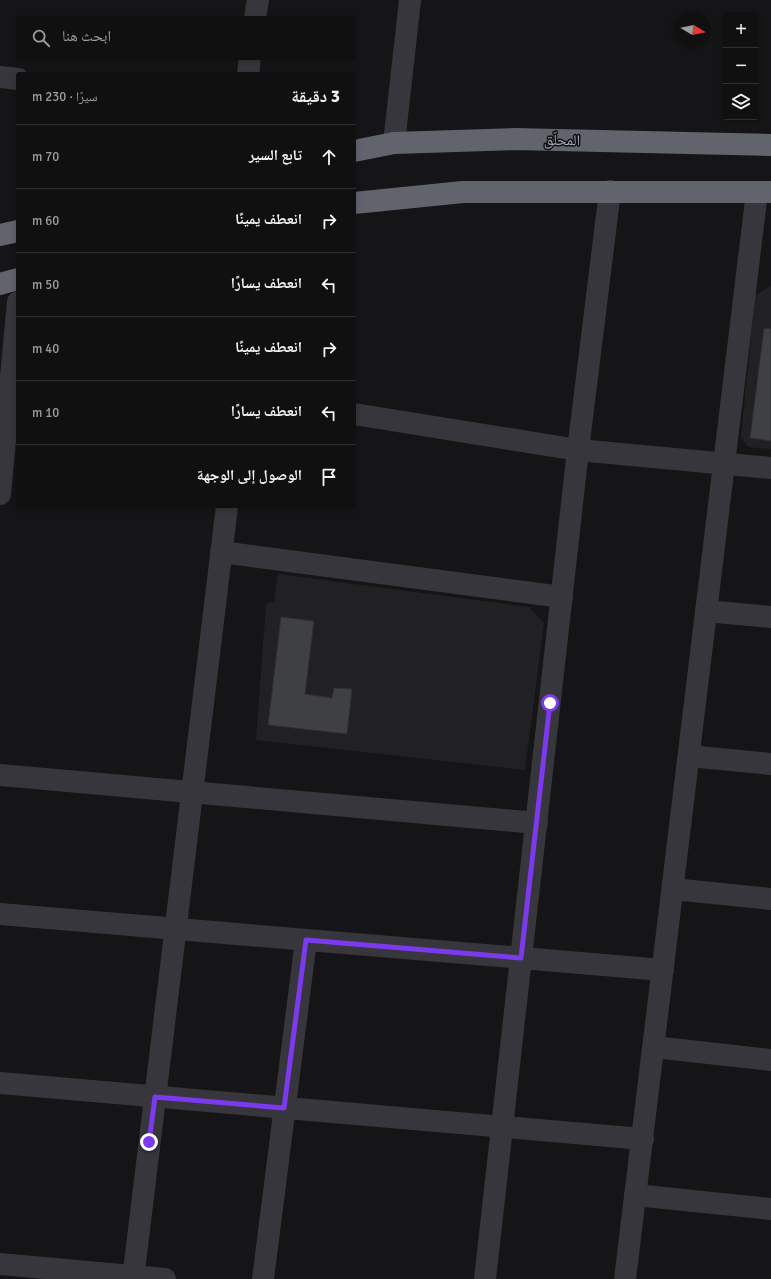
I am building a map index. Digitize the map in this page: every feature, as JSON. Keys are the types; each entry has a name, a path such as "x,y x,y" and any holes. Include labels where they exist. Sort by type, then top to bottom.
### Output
{"highway":[{"name":"المحلّق","path":"356,151 394,143 514,139 771,145"},
{"path":"356,204 368,201 463,192 764,192"},
{"path":"0,235 16,231"},
{"path":"0,284 16,280"}],"street":[{"path":"255,16 258,0"},
{"path":"394,143 410,0"},
{"path":"248,72 250,60"},
{"path":"0,77 16,79"},
{"path":"485,1279 578,450 610,192"},
{"path":"625,1279 724,463 764,192"},
{"path":"0,494 16,323"},
{"path":"356,414 578,450 771,468"},
{"path":"133,1278 227,508"},
{"path":"222,552 562,597"},
{"path":"706,611 771,617"},
{"path":"689,756 771,764"},
{"path":"0,775 537,823"},
{"path":"673,889 771,899"},
{"path":"0,914 663,970"},
{"path":"263,1279 306,940"},
{"path":"654,1047 771,1060"},
{"path":"0,1083 643,1139"},
{"path":"635,1195 771,1209"},
{"path":"0,1264 133,1278 165,1279"}],"shaded area":[{"path":"771,286 771,449 748,447 741,436 755,295"},
{"path":"278,574 529,607 544,623 525,770 256,740 266,604 274,601"}],"building":[{"path":"764,328 771,329 771,441 750,438"},
{"path":"281,617 314,621 305,694 332,698 334,688 352,689 347,734 268,725"}],"route":[{"path":"149,1142 155,1097 284,1108 306,940 521,958 550,703"}]}
